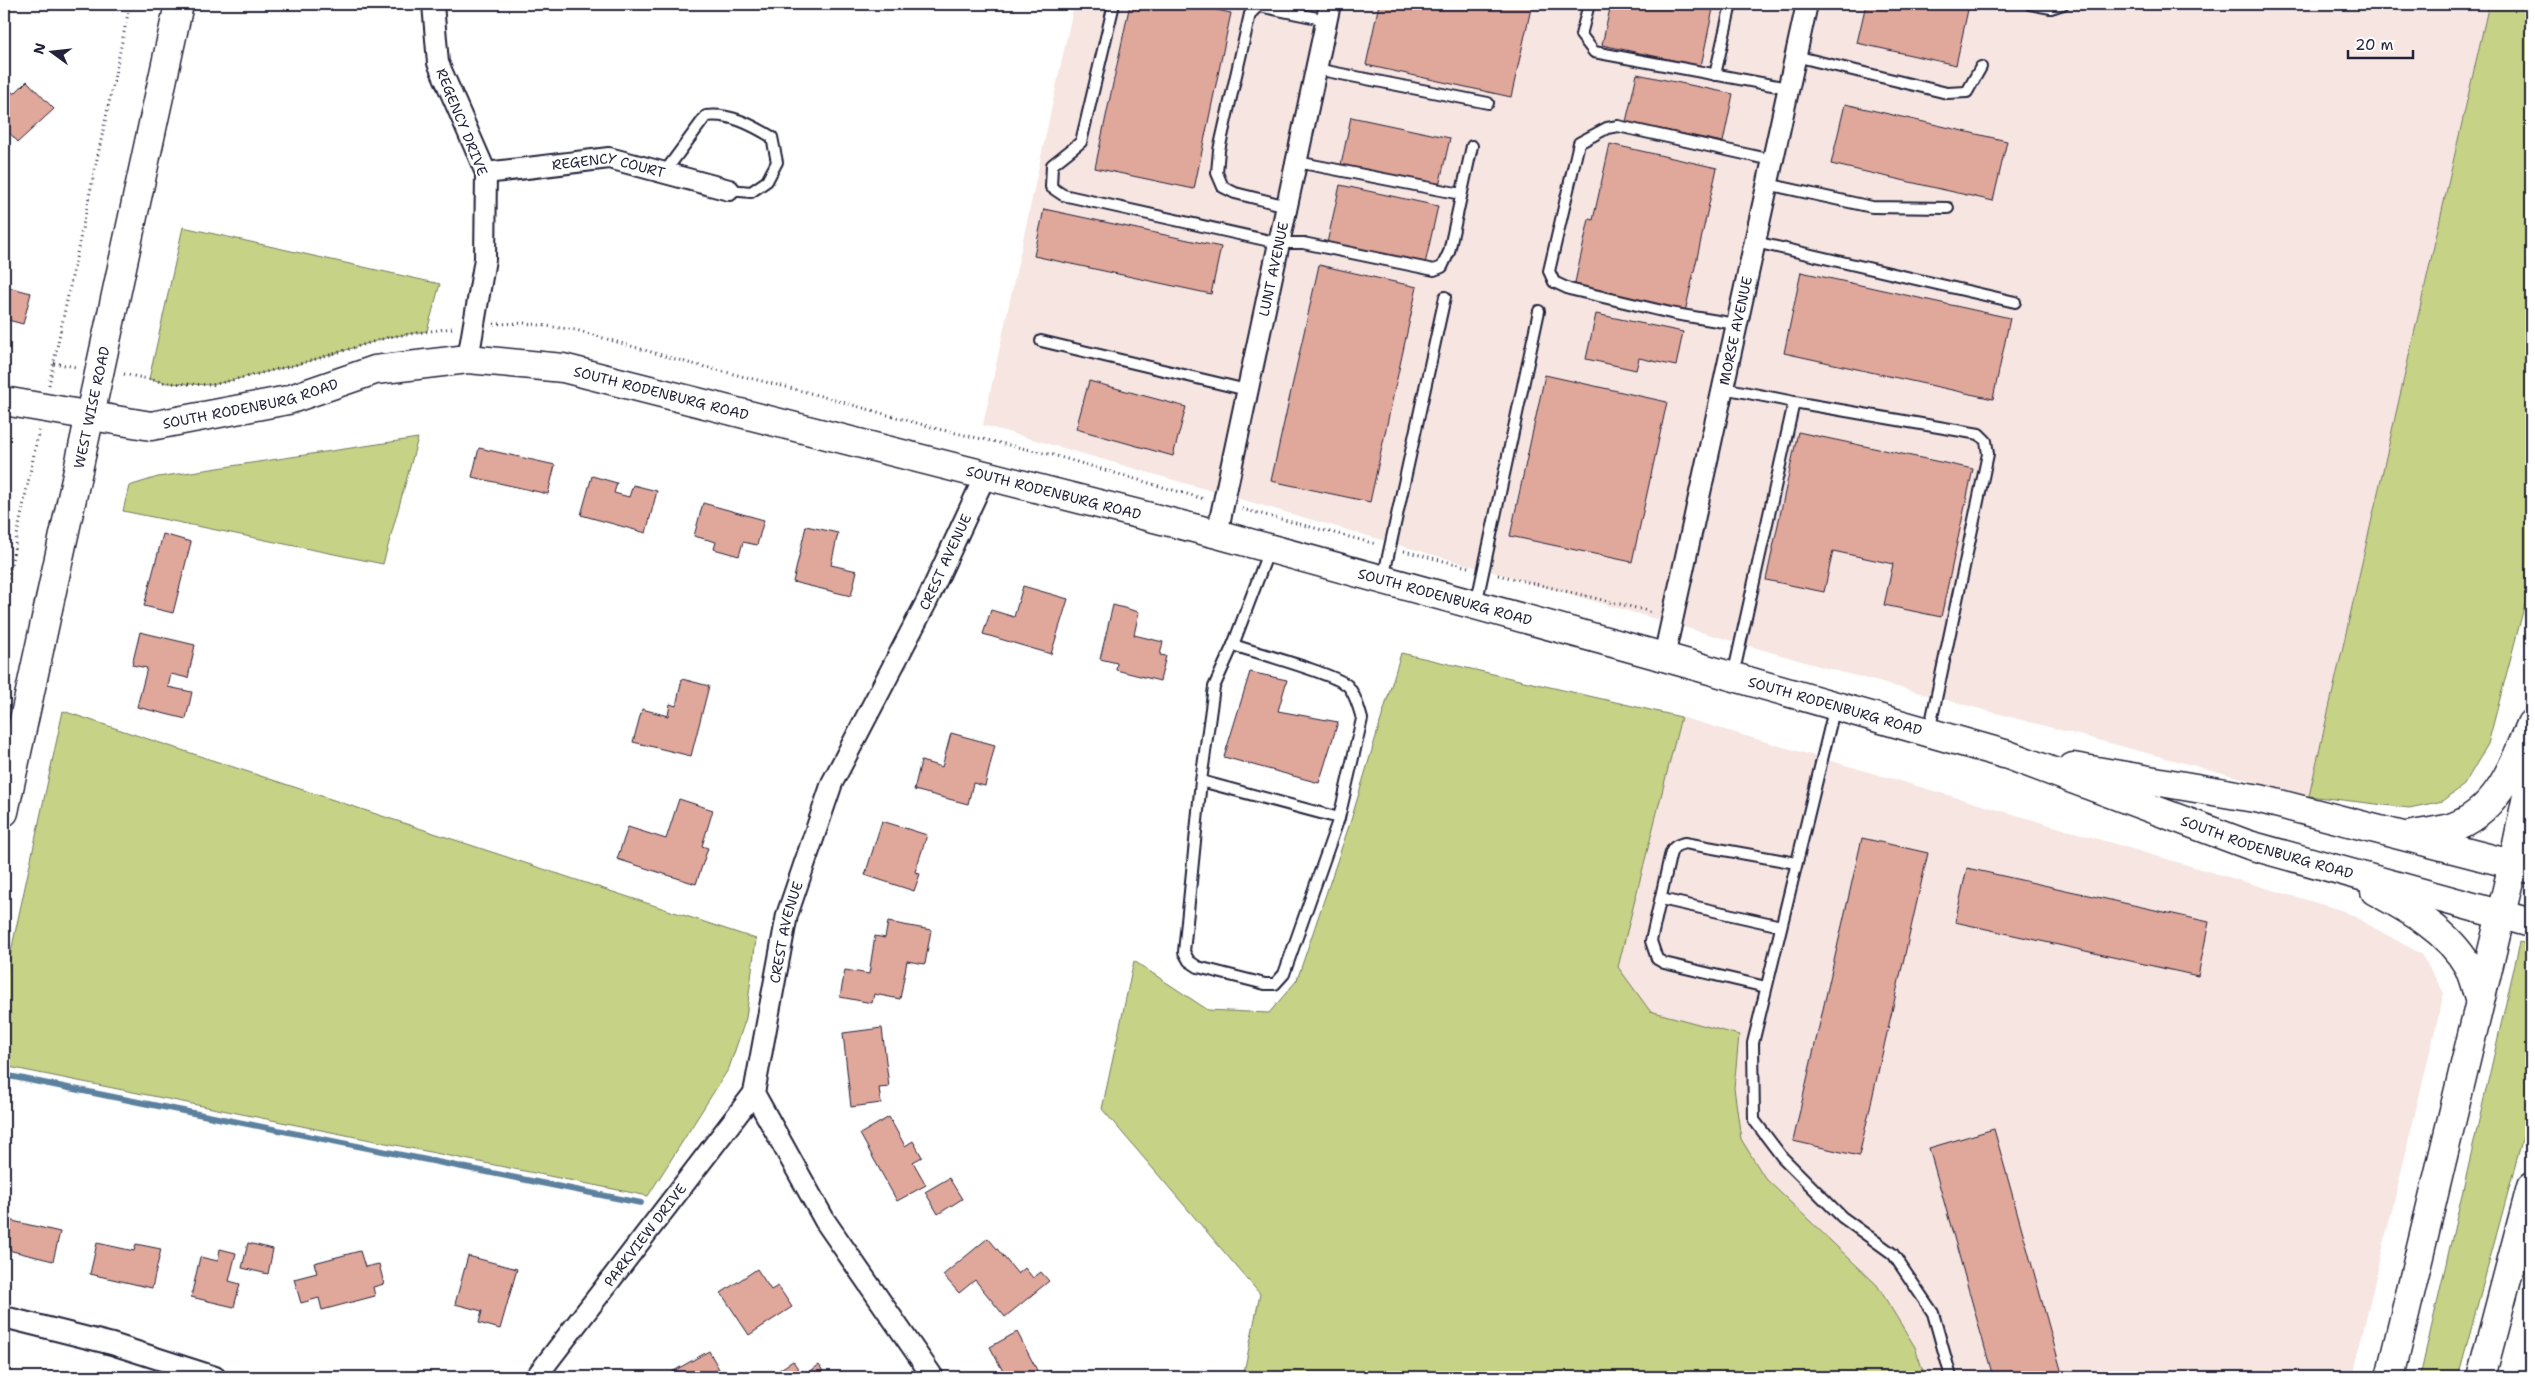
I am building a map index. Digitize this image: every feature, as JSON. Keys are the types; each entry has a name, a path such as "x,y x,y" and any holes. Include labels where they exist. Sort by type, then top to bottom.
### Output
{"main road":[{"name":"WEST WISE ROAD","path":"4,812 179,4"},
{"name":"SOUTH RODENBURG ROAD","path":"4,401 151,426 288,400 375,370 468,359 563,368 1217,534 1664,657 2008,755 2249,845 2531,923"},
{"path":"2405,836 2451,827 2476,816 2503,786 2520,754 2531,724"},
{"name":"SOUTH RODENBURG ROAD","path":"2008,755 2260,799 2522,866"},
{"path":"2390,1377 2500,915 2522,866 2531,776"},
{"path":"2332,868 2419,915 2451,945 2468,966 2479,999"},
{"path":"2481,1377 2531,1187"}],"street":[{"name":"REGENCY DRIVE","path":"433,4 438,62 486,174 485,258 468,359"},
{"name":"MORSE AVENUE","path":"1664,657 1807,4"},
{"name":"LUNT AVENUE","path":"1217,534 1329,12"},
{"name":"REGENCY COURT","path":"486,174 609,158 728,190"},
{"name":"CREST AVENUE","path":"754,1093 788,915 832,783 928,601 985,476"},
{"name":"PARKVIEW DRIVE","path":"536,1377 754,1093"},
{"path":"754,1093 825,1221 933,1377"},
{"path":"4,1318 112,1344 215,1377"}],"lane":[{"path":"1114,4 1081,142 1052,164 1051,187 1063,195 1279,243 1303,243 1434,270 1442,267 1449,252 1472,146"},
{"path":"1588,4 1581,35 1594,52 1788,88"},
{"path":"1715,75 1731,4"},
{"path":"2030,4 2051,8 2063,4"},
{"path":"1287,206 1235,193 1223,188 1217,174 1219,150 1250,14 1256,5 1329,12"},
{"path":"1795,56 1947,93 1967,92 1981,68"},
{"path":"1316,69 1488,103"},
{"path":"664,173 706,116 719,115 754,126 772,137 777,162 767,181 751,192 728,190"},
{"path":"1736,324 1675,314 1569,289 1554,282 1550,271 1579,143 1607,128 1618,126 1772,160"},
{"path":"1297,162 1461,194"},
{"path":"1767,184 1872,207 1948,208"},
{"path":"1755,242 2015,302"},
{"path":"1382,580 1445,297"},
{"path":"1476,606 1539,311"},
{"path":"1041,341 1248,390"},
{"path":"1723,388 1979,434 1986,440 1988,454 1929,732"},
{"path":"1733,677 1794,402"},
{"path":"1233,646 1313,671 1347,686 1358,705 1362,719 1339,818 1284,974 1275,984 1265,984 1198,967 1189,961 1184,952 1214,687 1233,646 1270,549"},
{"path":"1835,706 1753,1043 1754,1120 1782,1157 1842,1217 1893,1254 1933,1313 1952,1377"},
{"path":"1202,781 1339,818"},
{"path":"1766,987 1664,963 1657,959 1652,941 1672,850 1677,845 1685,843 1796,864"},
{"path":"1661,899 1781,926"}],"path":[{"path":"53,367 130,4"},
{"path":"4,598 34,458"}],"shaded area":[{"path":"1074,4 2489,4 2309,796 1826,668 983,425"},
{"path":"1681,717 2344,911 2421,954 2444,993 2352,1377 1925,1377 1915,1347 1877,1285 1765,1178 1741,1139 1734,1088 1738,1035 1650,1011 1618,967"}],"green space":[{"path":"2489,4 2531,4 2531,581 2488,744 2464,785 2443,801 2409,808 2309,796"},
{"path":"183,227 440,284 427,331 389,337 303,363 212,385 167,383 149,379"},
{"path":"418,438 383,564 123,511 129,486 158,477"},
{"path":"1401,653 1681,717 1618,967 1650,1011 1739,1035 1734,1088 1741,1139 1765,1178 1877,1285 1915,1347 1925,1377 1243,1377 1260,1294 1102,1109 1134,961 1208,1010 1269,1013 1297,980 1351,820"},
{"path":"63,711 756,939 746,1018 729,1068 648,1196 4,1066 4,984"},
{"path":"2520,942 2531,945 2531,1107 2458,1377 2420,1377"}],"building":[{"path":"1130,4 1188,4 1231,13 1194,189 1095,168"},
{"path":"1379,4 1532,4 1511,97 1366,65"},
{"path":"1611,4 1714,4 1701,66 1602,45"},
{"path":"1866,4 1969,5 1956,65 1857,43"},
{"path":"1637,74 1733,94 1723,142 1626,122"},
{"path":"27,81 54,109 18,142 4,127 4,83 14,94"},
{"path":"1845,104 2007,141 1993,201 1831,164"},
{"path":"1351,117 1450,138 1439,186 1341,165"},
{"path":"1610,144 1717,168 1685,312 1574,287 1589,219 1593,220"},
{"path":"1340,185 1438,206 1425,264 1327,243"},
{"path":"1044,209 1221,247 1211,294 1034,256"},
{"path":"1319,265 1417,287 1370,502 1271,481"},
{"path":"1801,272 2010,318 1993,399 1784,353"},
{"path":"4,286 31,293 23,324 4,319"},
{"path":"1596,314 1683,332 1676,366 1639,358 1636,370 1586,359"},
{"path":"1545,375 1667,402 1632,562 1510,536"},
{"path":"1089,381 1186,407 1173,456 1076,429"},
{"path":"1798,432 1973,469 1941,617 1884,605 1893,564 1833,551 1824,592 1766,580"},
{"path":"479,448 555,465 548,494 472,477"},
{"path":"592,476 617,483 614,493 629,497 633,485 657,491 646,533 581,515"},
{"path":"703,503 764,520 757,545 743,542 739,556 714,549 716,542 694,536"},
{"path":"806,526 838,533 831,565 857,571 851,596 793,582"},
{"path":"163,534 191,542 173,613 144,606"},
{"path":"1023,586 1068,599 1051,654 983,634 991,610 1014,617"},
{"path":"1113,605 1139,612 1134,635 1163,642 1160,655 1166,656 1160,681 1116,670 1117,663 1100,659"},
{"path":"140,632 195,645 188,678 171,674 168,687 192,692 186,719 137,707 147,668 132,665"},
{"path":"1250,672 1287,680 1278,711 1338,722 1319,783 1224,757"},
{"path":"682,679 709,686 691,756 633,742 642,709 668,716 670,704 676,706"},
{"path":"951,733 995,745 985,786 973,783 968,804 914,790 921,761 942,767"},
{"path":"679,799 713,810 702,846 708,848 696,884 617,859 628,827 666,839"},
{"path":"882,821 927,835 915,872 920,874 914,891 865,875"},
{"path":"1862,838 1928,853 1859,1156 1793,1141"},
{"path":"1967,868 2209,922 2198,976 1955,922"},
{"path":"888,922 931,930 925,964 907,961 900,999 874,994 872,1003 840,997 845,970 869,974 875,936 885,938"},
{"path":"882,1028 889,1087 879,1088 881,1103 851,1107 843,1033"},
{"path":"889,1117 905,1146 913,1141 922,1157 913,1162 926,1185 897,1201 860,1134"},
{"path":"1994,1129 2063,1377 1993,1377 1929,1148"},
{"path":"949,1178 962,1199 938,1214 925,1192"},
{"path":"4,1219 60,1232 53,1261 4,1249"},
{"path":"988,1238 1018,1274 1025,1268 1033,1278 1041,1272 1049,1281 1005,1317 975,1280 959,1293 943,1275"},
{"path":"97,1243 134,1251 136,1244 161,1249 152,1288 90,1274"},
{"path":"248,1243 273,1249 268,1274 242,1268"},
{"path":"220,1249 236,1253 229,1281 240,1284 234,1307 191,1297 200,1257 218,1261"},
{"path":"360,1251 365,1267 379,1264 384,1284 373,1287 375,1296 322,1310 319,1298 301,1303 294,1279 317,1273 314,1263"},
{"path":"468,1256 517,1269 500,1329 479,1323 482,1311 455,1304"},
{"path":"757,1269 771,1290 778,1286 792,1307 749,1335 721,1293"},
{"path":"1017,1332 1040,1376 1051,1370 1055,1377 1006,1377 990,1347"},
{"path":"709,1351 719,1369 704,1377 663,1377"},
{"path":"793,1361 803,1376 819,1365 827,1377 768,1377"}],"waterway":[{"path":"4,1075 641,1203"}]}
